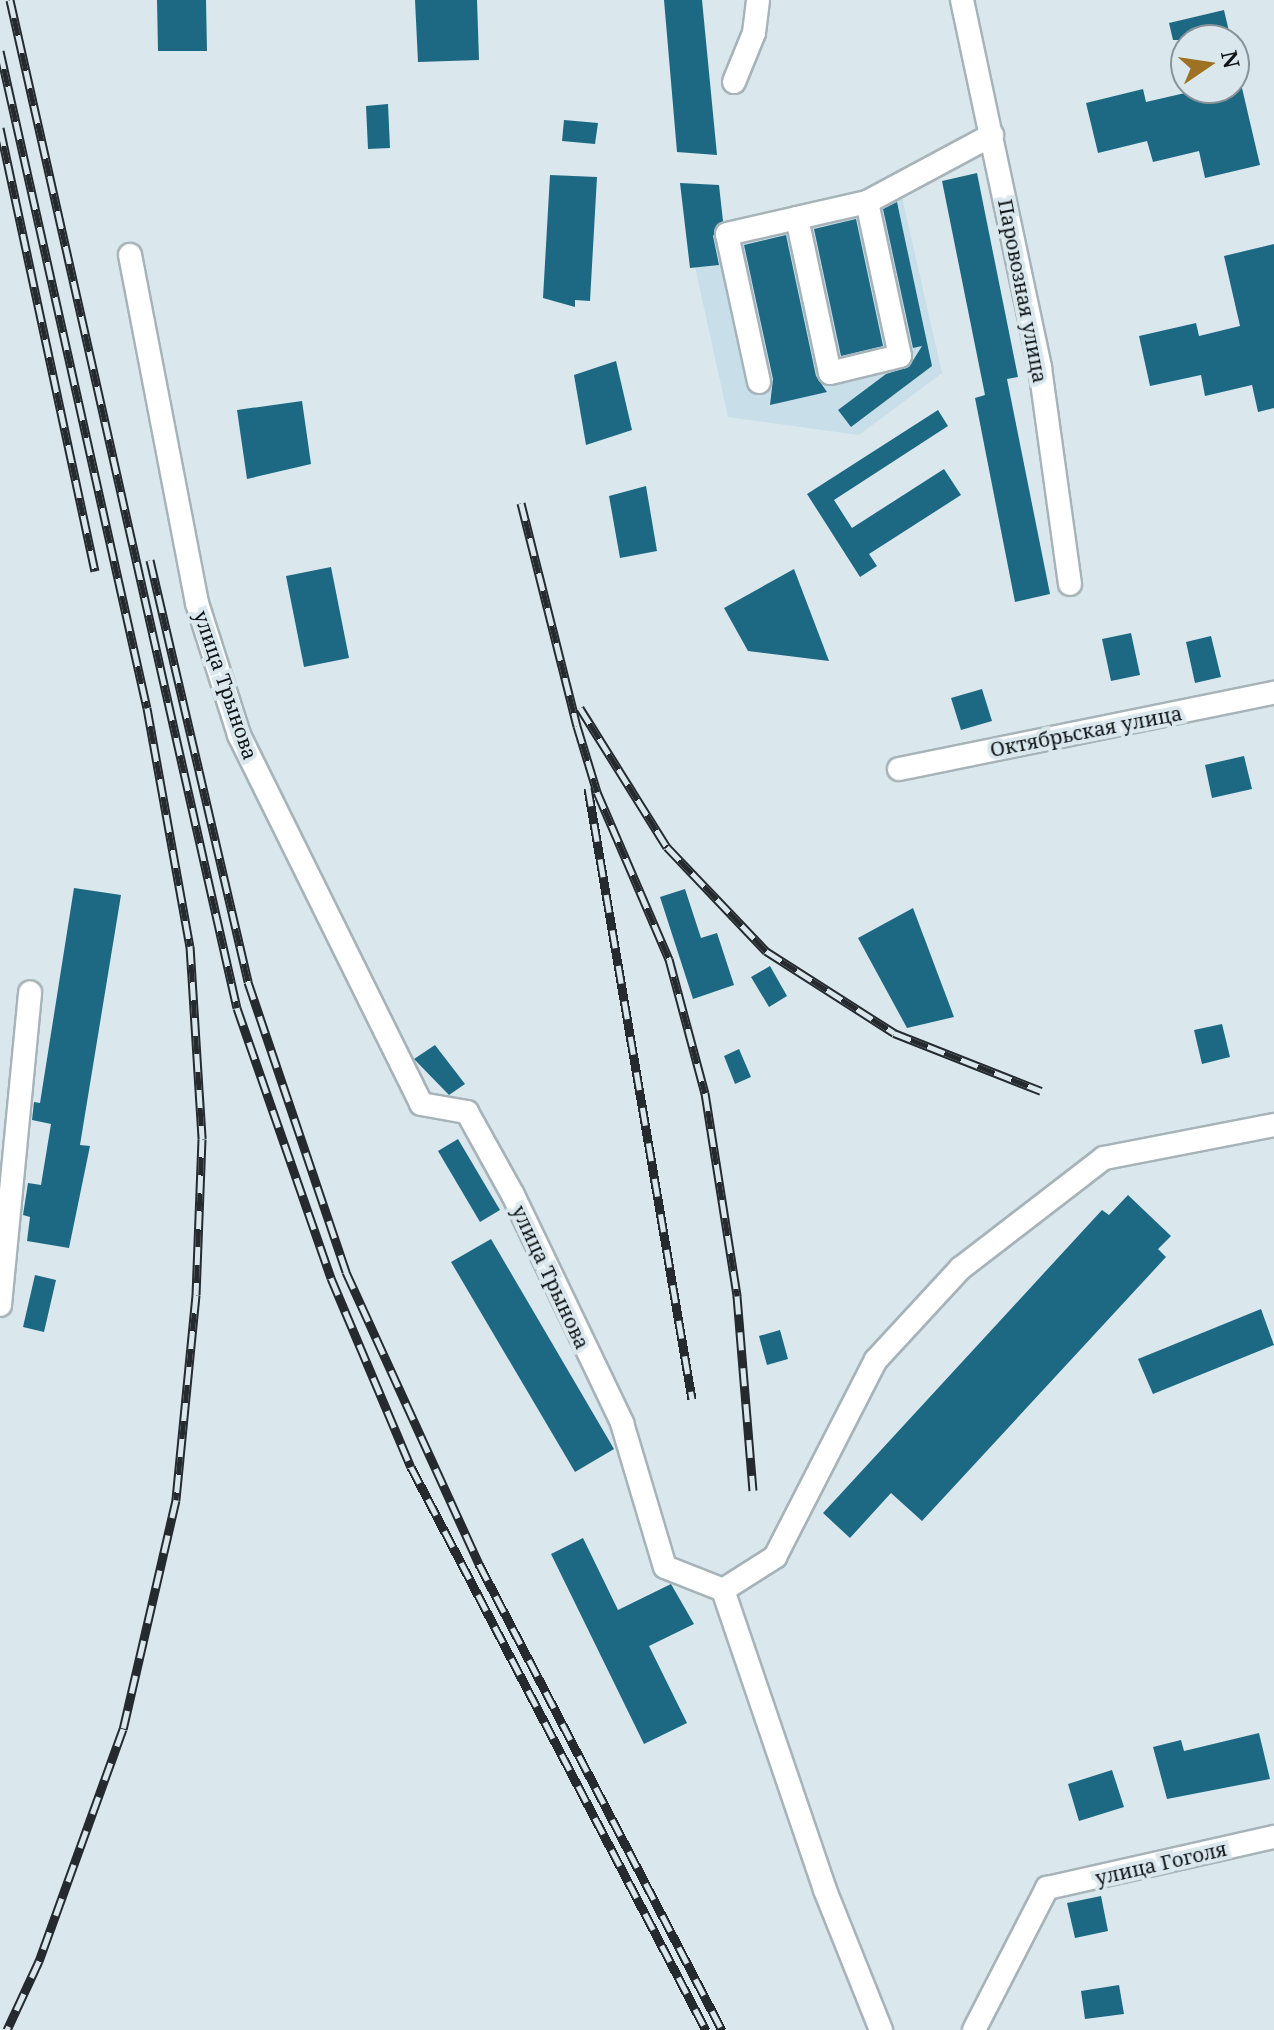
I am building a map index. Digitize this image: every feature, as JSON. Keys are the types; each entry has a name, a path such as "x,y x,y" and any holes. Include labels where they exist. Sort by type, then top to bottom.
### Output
{"street":[{"path":"734,82 754,33 758,0"},
{"name":"Паровозная улица","path":"962,0 1040,368 1070,584"},
{"path":"759,382 727,234 867,202 992,135"},
{"path":"797,218 830,373 900,356 867,202"},
{"name":"улица Трынова","path":"130,255 197,603 239,735 421,1104 467,1112 513,1195 622,1423 665,1567 723,1590"},
{"name":"Октябрьская улица","path":"899,769 1274,693"},
{"path":"0,1305 30,992"},
{"path":"881,2030 825,1890 723,1590 775,1557 876,1360 961,1268 1104,1158 1274,1125"},
{"name":"улица Гоголя","path":"974,2030 1047,1888 1274,1837"}],"shaded area":[{"path":"900,188 942,373 859,435 728,417 688,235"}],"building":[{"path":"157,0 206,0 207,51 158,51"},
{"path":"415,0 477,0 479,60 418,62"},
{"path":"664,0 702,0 717,155 677,152"},
{"path":"1224,10 1227,24 1170,24 1170,27 1169,23"},
{"path":"1143,89 1146,102 1170,96 1170,104 1246,104 1260,165 1205,178 1199,151 1153,162 1147,141 1098,153 1086,103"},
{"path":"388,104 390,148 368,149 366,106"},
{"path":"564,120 598,123 595,144 562,141"},
{"path":"977,173 1018,377 1007,379 1050,594 1015,602 975,398 985,395 942,181"},
{"path":"550,175 597,177 590,301 575,300 575,307 543,298"},
{"path":"680,183 719,185 723,221 713,236 719,265 690,268"},
{"path":"897,202 932,366 851,427 838,410 886,374 909,367 922,346 913,348 883,209"},
{"path":"856,219 883,346 841,356 814,229"},
{"path":"786,235 816,376 827,392 770,405 773,379 744,245"},
{"path":"1274,244 1274,408 1258,412 1252,385 1205,396 1201,375 1150,386 1139,336 1196,323 1199,336 1240,326 1224,256"},
{"path":"616,361 632,430 586,445 574,375"},
{"path":"302,401 311,464 247,479 237,410"},
{"path":"938,410 948,426 834,500 852,528 944,469 961,495 869,554 877,566 860,577 807,494"},
{"path":"646,486 657,551 620,558 609,496"},
{"path":"331,567 349,658 304,667 286,576"},
{"path":"794,569 829,661 748,651 724,608"},
{"path":"1131,633 1140,675 1111,681 1102,639"},
{"path":"1211,636 1221,677 1195,683 1186,642"},
{"path":"982,689 992,721 961,730 951,698"},
{"path":"1244,756 1252,789 1212,798 1205,765"},
{"path":"74,888 121,895 80,1145 90,1146 69,1248 27,1241 30,1217 23,1215 28,1183 41,1185 51,1124 32,1120 34,1102 40,1103"},
{"path":"685,889 701,938 717,933 734,985 693,999 660,897"},
{"path":"913,908 954,1017 907,1028 858,938"},
{"path":"770,966 787,996 769,1007 751,977"},
{"path":"1222,1024 1230,1057 1202,1064 1194,1030"},
{"path":"435,1045 465,1084 449,1095 414,1059"},
{"path":"739,1049 751,1077 735,1084 724,1056"},
{"path":"458,1139 500,1210 480,1222 438,1151"},
{"path":"1128,1195 1171,1236 1158,1249 1166,1257 922,1521 891,1493 850,1538 823,1513 1102,1210 1109,1215"},
{"path":"491,1239 614,1449 575,1472 451,1262"},
{"path":"35,1275 56,1280 44,1332 23,1327"},
{"path":"1261,1309 1274,1345 1153,1394 1138,1359"},
{"path":"780,1330 788,1359 767,1365 759,1336"},
{"path":"583,1538 618,1610 671,1584 694,1624 649,1646 687,1723 644,1744 551,1554"},
{"path":"1259,1733 1270,1779 1167,1799 1153,1747 1181,1740 1184,1751"},
{"path":"1112,1770 1124,1807 1079,1821 1068,1784"},
{"path":"1101,1896 1108,1931 1075,1938 1067,1903"},
{"path":"1119,1985 1124,2014 1085,2019 1081,1991"}],"railway":[{"path":"10,0 237,1008 331,1278 411,1467 706,2030"},
{"path":"0,51 147,708 190,946 202,1139 196,1295 176,1500 123,1729 39,1961 7,2030"},
{"path":"0,128 95,571"},
{"path":"521,503 577,726 597,792 669,959 705,1093 737,1296 753,1490"},
{"path":"150,560 248,982 346,1272 479,1564 722,2030"},
{"path":"580,708 667,847 766,951 894,1033 1041,1091"},
{"path":"588,788 692,1399"}]}
